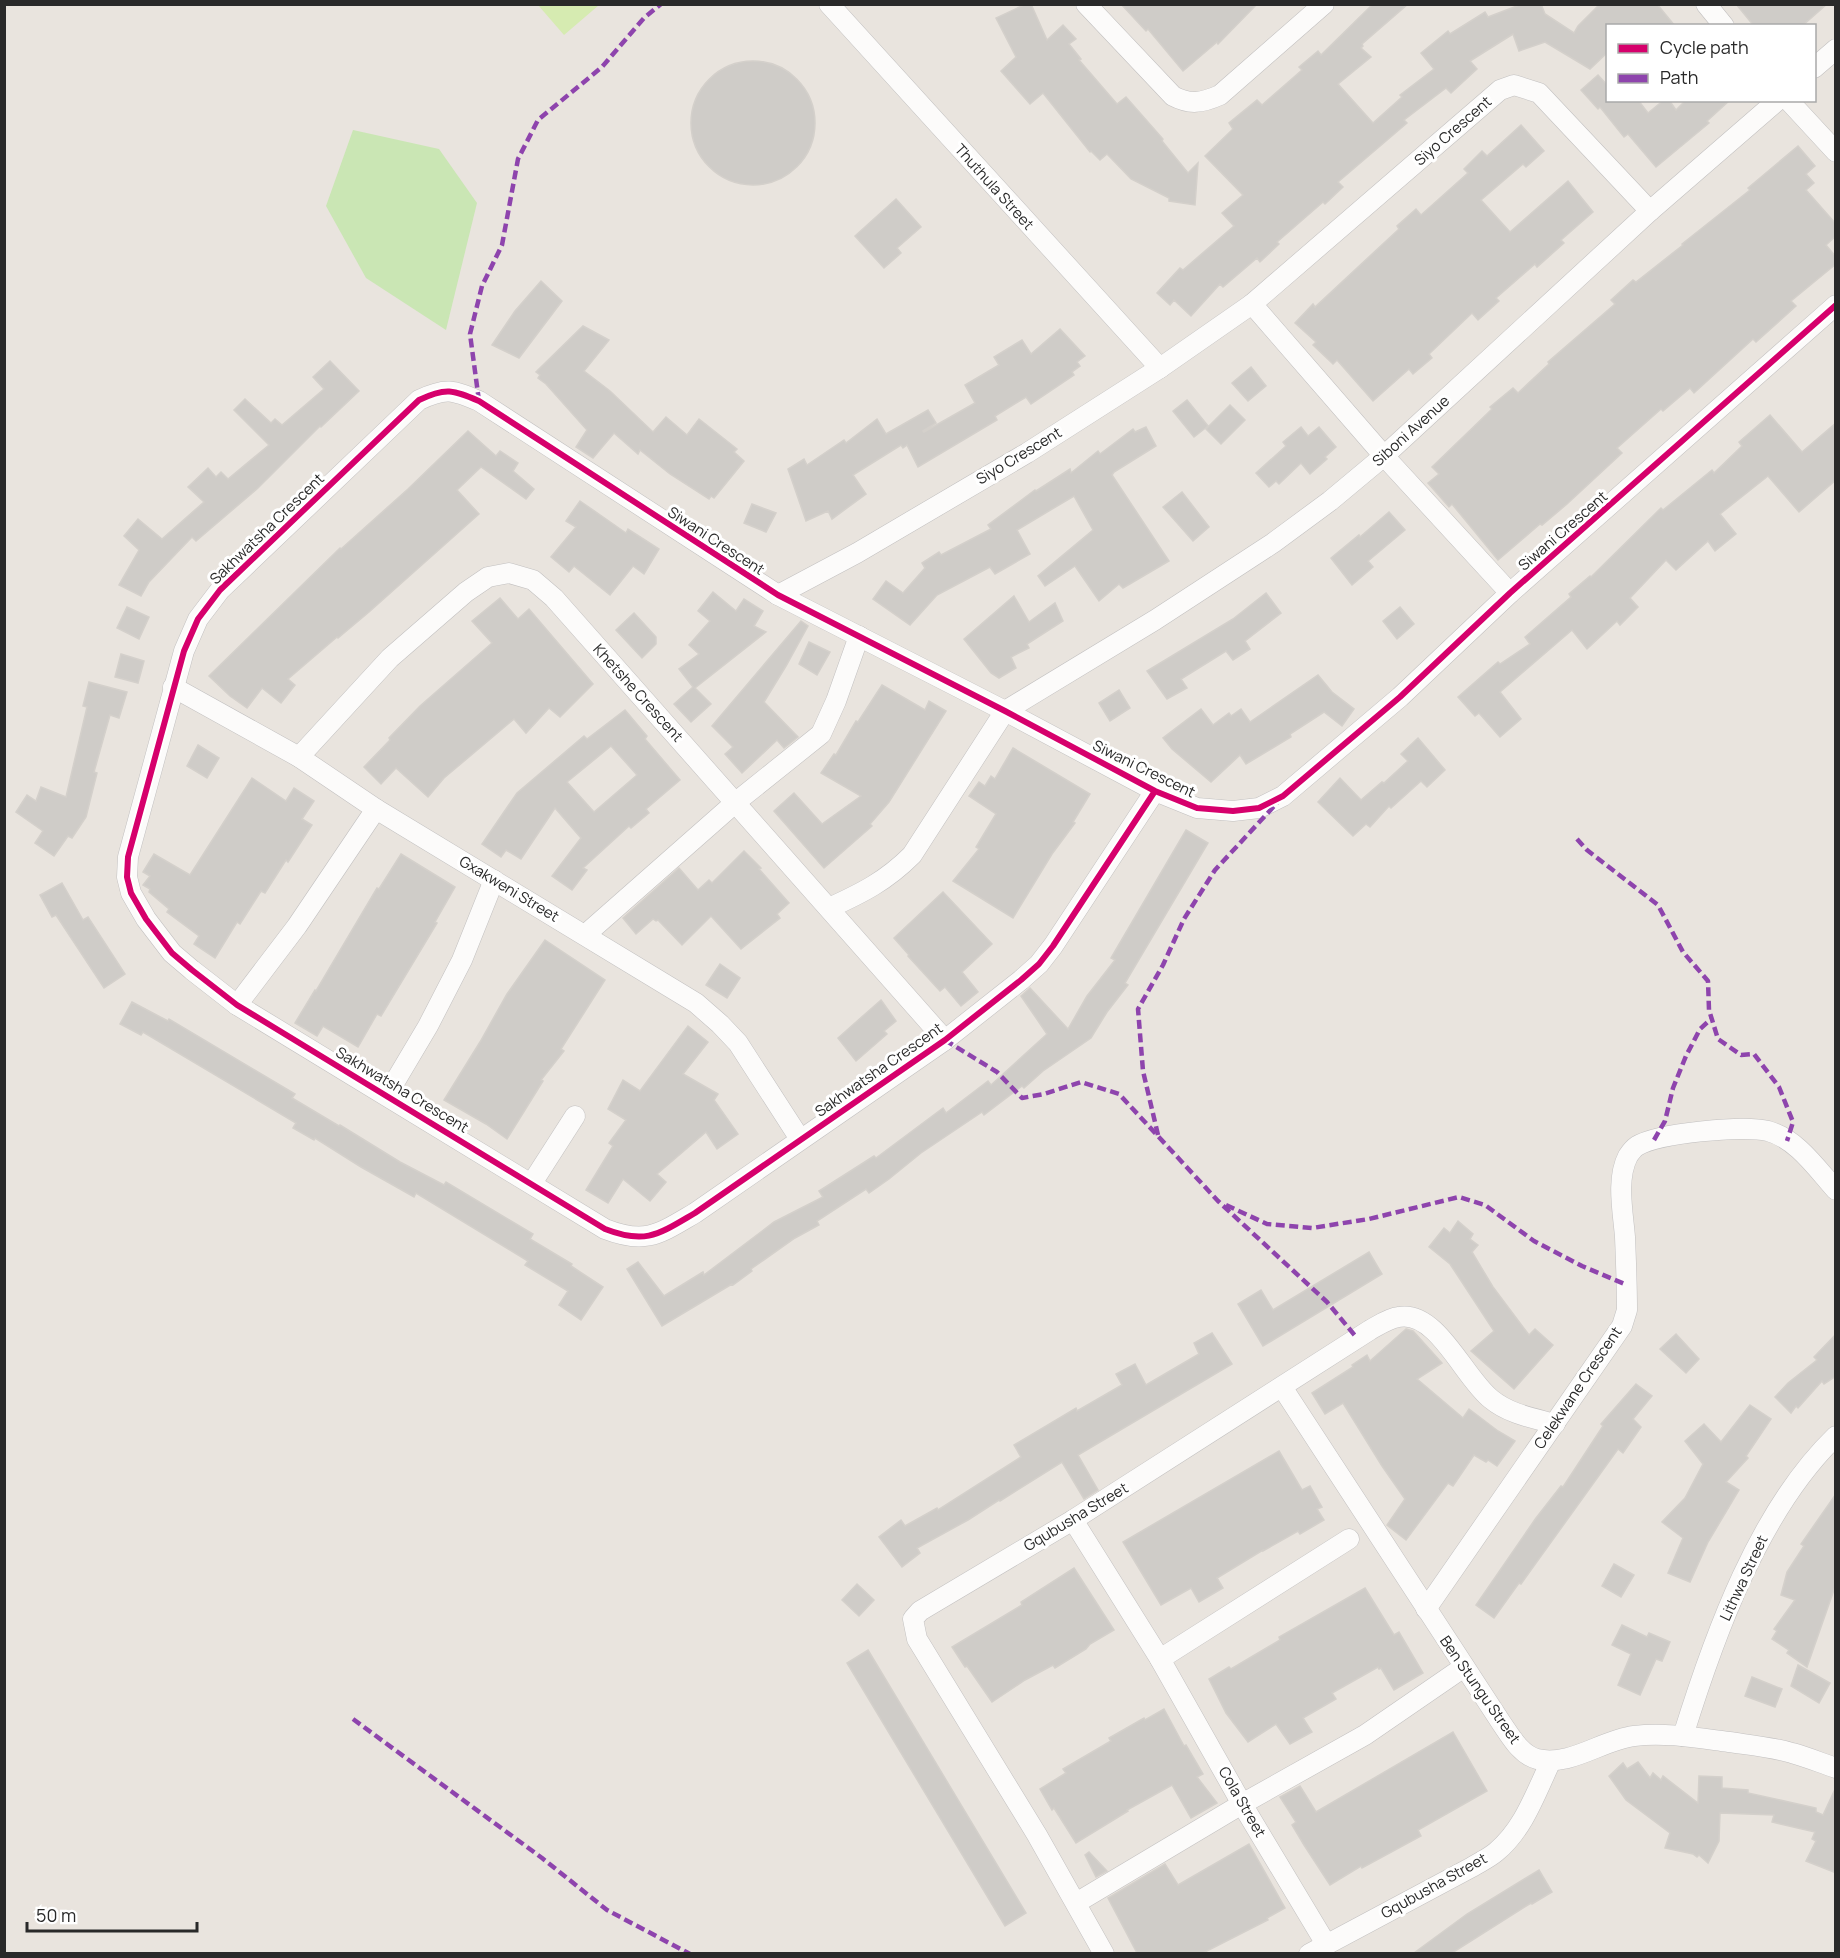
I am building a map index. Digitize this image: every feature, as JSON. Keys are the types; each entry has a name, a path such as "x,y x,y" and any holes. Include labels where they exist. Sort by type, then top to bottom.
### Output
{"street":[{"name":"Thuthula Street","path":"829,4 1160,368"},
{"path":"1086,4 1173,96 1185,102 1195,103 1220,95 1324,4"},
{"path":"1706,4 1722,24"},
{"path":"1816,67 1836,49"},
{"name":"Siyo Crescent","path":"778,595 857,553 1017,459 1160,368 1252,304 1500,90 1514,85 1539,93 1650,211"},
{"name":"Siboni Avenue","path":"1005,711 1155,620 1273,543 1330,501 1384,456 1650,211 1776,102"},
{"path":"1790,102 1836,152"},
{"path":"1252,304 1384,456 1510,593"},
{"name":"Siwani Crescent","path":"457,391 479,401 778,595 1155,791 1197,808 1233,812 1258,808 1283,796 1400,697 1510,593 1836,305"},
{"name":"Sakhwatsha Crescent","path":"457,391 440,392 419,400 220,590 198,619 184,651 173,687 128,857 127,877 131,892 146,919 172,953 237,1005 605,1229 625,1237 645,1238 670,1228 695,1214 945,1040 1039,964 1155,791"},
{"name":"Khetshe Crescent","path":"299,757 390,658 466,592 488,576 509,573 533,580 554,598 945,1040"},
{"path":"585,935 736,802 821,734 836,701 859,636"},
{"name":"Gxakweni Street","path":"173,687 299,757 376,809 696,1002 738,1043 800,1139"},
{"path":"829,908 872,888 912,855 1005,711"},
{"path":"237,1005 297,926 376,809"},
{"path":"387,1095 428,1026 462,960 494,880"},
{"path":"531,1183 575,1116"},
{"name":"Celekwane Crescent","path":"1426,1609 1622,1326 1628,1310 1622,1196 1624,1169 1629,1154 1637,1146 1675,1135 1718,1131 1768,1131 1802,1152 1836,1190"},
{"name":"Gqubusha Street","path":"1104,1953 1037,1835 917,1638 913,1619 930,1604 1073,1520 1386,1322 1400,1316 1424,1322 1438,1332 1464,1370 1490,1399 1510,1411 1555,1424"},
{"name":"Ben Stungu Street","path":"1282,1388 1515,1743 1535,1758 1551,1761"},
{"name":"Lithwa Street","path":"1683,1736 1723,1623 1755,1550 1786,1496 1820,1451 1836,1436"},
{"name":"Cola Street","path":"1073,1520 1160,1659 1242,1804 1317,1949"},
{"path":"1160,1659 1348,1539"},
{"path":"1076,1903 1242,1804 1365,1735 1464,1667"},
{"path":"1551,1761 1569,1757 1617,1739 1636,1736 1683,1736 1762,1746 1792,1753 1836,1768"},
{"name":"Gqubusha Street","path":"1317,1949 1472,1867 1495,1852 1509,1839 1522,1820 1551,1761"}],"green space":[{"path":"538,5 599,5 564,35"},
{"path":"353,130 439,149 477,203 446,330 366,278 326,206"}],"building":[{"path":"1026,4 1031,4 1047,40 1063,25 1076,39 1069,44 1081,59 1079,60 1117,104 1126,97 1163,139 1162,141 1188,173 1198,163 1195,205 1169,201 1169,198 1131,179 1107,154 1100,160 1090,152 1043,93 1030,104 1001,71 1016,57 996,18"},
{"path":"1121,4 1257,4 1218,44 1217,42 1183,71 1148,29 1146,31"},
{"path":"1373,4 1408,4 1362,44 1361,48 1371,57 1338,84 1373,123 1402,97 1400,95 1434,69 1421,53 1448,31 1450,34 1485,12 1488,17 1522,4 1541,4 1545,14 1574,33 1600,4 1657,4 1673,24 1606,24 1606,54 1590,69 1545,42 1519,51 1513,34 1470,61 1477,69 1451,93 1446,88 1404,120 1407,123 1338,182 1343,187 1277,242 1279,244 1260,262 1257,258 1223,287 1220,284 1191,316 1174,300 1170,305 1157,293 1180,268 1183,270 1234,226 1222,213 1243,195 1205,156 1233,129 1229,123 1257,100 1262,105 1302,70 1299,67 1318,51 1321,55"},
{"path":"1736,4 1827,4 1804,24 1752,24"},
{"path":"753,61 777,65 797,79 811,99 815,123 811,147 797,167 777,181 753,185 729,181 709,167 695,147 691,123 695,99 709,79 729,65"},
{"path":"1598,75 1606,84 1606,102 1640,102 1648,113 1662,102 1670,102 1676,110 1684,102 1728,102 1707,121 1709,123 1656,167 1628,134 1624,137 1600,107 1598,109 1581,90"},
{"path":"1521,125 1544,151 1526,167 1523,164 1481,200 1510,232 1568,181 1593,212 1561,240 1564,243 1537,267 1535,264 1496,298 1499,301 1478,320 1472,313 1429,354 1432,358 1413,374 1409,369 1373,401 1337,360 1333,364 1313,345 1316,342 1295,323 1313,304 1315,307 1399,229 1397,226 1416,209 1421,215 1468,173 1464,169 1482,151 1487,156"},
{"path":"1798,146 1815,166 1806,174 1814,183 1806,190 1836,224 1836,236 1826,245 1836,257 1836,264 1791,301 1796,306 1756,342 1753,339 1694,393 1690,388 1663,411 1661,409 1617,448 1622,453 1567,504 1498,560 1452,504 1449,507 1428,483 1439,474 1432,467 1492,409 1490,407 1513,388 1518,393 1549,364 1548,362 1615,304 1611,300 1633,280 1636,282 1683,245 1750,190 1748,188"},
{"path":"896,199 921,227 897,248 901,253 884,268 855,236"},
{"path":"541,281 562,301 519,358 492,345 515,311"},
{"path":"583,326 609,340 584,371 610,391 653,432 666,417 687,435 699,419 737,449 734,452 744,461 714,498 711,496 709,499 670,474 640,450 638,454 614,433 593,458 576,447 587,430 538,378 540,375 536,372"},
{"path":"1060,329 1085,356 1077,362 1080,366 1072,372 1074,375 1031,404 1026,397 995,416 997,420 918,467 907,445 903,448 901,445 853,475 866,494 832,519 828,511 806,521 788,469 804,459 807,465 844,440 846,443 877,419 886,434 928,410 936,423 924,432 975,403 965,385 999,365 994,357 1022,340 1031,354"},
{"path":"330,361 359,391 258,488 196,541 192,537 149,582 141,596 119,585 139,550 124,536 138,519 162,539 204,502 188,487 208,468 216,477 221,472 228,479 269,445 234,410 245,399 271,423 275,419 282,425 324,389 313,377"},
{"path":"1251,367 1266,386 1248,401 1232,383"},
{"path":"1187,400 1208,426 1194,437 1173,411"},
{"path":"1230,405 1245,420 1221,444 1206,429"},
{"path":"1770,415 1802,452 1836,423 1836,480 1799,512 1768,476 1720,514 1736,534 1715,551 1708,541 1676,570 1666,560 1630,598 1638,607 1620,625 1617,621 1587,649 1572,630 1500,692 1521,719 1500,737 1479,713 1475,716 1458,697 1498,662 1500,664 1530,644 1525,637 1571,597 1569,594 1591,577 1661,508 1663,510 1712,470 1714,473 1742,446 1739,442"},
{"path":"1146,427 1156,446 1112,475 1169,561 1123,588 1119,584 1099,601 1075,566 1045,586 1038,576 1093,530 1074,496 1017,530 1030,554 995,574 990,567 937,595 910,625 873,599 886,581 903,593 925,568 922,563 939,552 941,555 991,529 988,525 1035,490 1070,469 1071,473 1098,451 1100,454 1133,429 1135,432"},
{"path":"1301,427 1308,436 1319,427 1336,447 1325,457 1327,459 1310,474 1301,463 1279,484 1276,481 1269,487 1256,473 1286,446 1283,442"},
{"path":"468,431 496,456 500,451 518,463 513,471 534,489 526,499 481,467 457,490 479,514 369,612 288,679 295,685 281,703 262,688 247,708 209,676 340,548 408,489"},
{"path":"1182,492 1209,527 1193,541 1163,507"},
{"path":"580,501 626,533 628,529 659,549 644,574 633,566 610,595 574,566 569,572 551,557 576,527 566,521"},
{"path":"752,504 776,513 766,532 744,523"},
{"path":"1389,512 1405,530 1368,561 1373,567 1352,585 1331,558"},
{"path":"713,592 736,611 744,599 763,611 754,626 766,632 695,688 711,704 691,722 674,704 693,687 679,669 699,654 689,645 710,621 698,611"},
{"path":"1266,593 1281,613 1245,641 1250,649 1233,660 1226,651 1181,679 1187,688 1167,699 1147,671 1233,619"},
{"path":"1014,596 1029,622 1055,603 1063,621 1027,644 1029,648 1011,657 1016,668 999,678 991,673 964,639"},
{"path":"500,598 518,619 529,609 593,684 560,717 549,708 526,733 514,719 444,778 428,797 396,768 381,784 364,767 420,706 492,643 472,621"},
{"path":"127,607 149,617 139,639 117,628"},
{"path":"1400,607 1414,624 1397,639 1383,621"},
{"path":"634,613 656,637 656,644 642,658 616,630"},
{"path":"801,621 808,626 764,702 798,737 784,748 777,740 742,773 725,754 733,747 712,726"},
{"path":"809,642 830,652 817,675 799,664"},
{"path":"121,654 144,661 138,683 115,677"},
{"path":"1318,675 1332,692 1354,709 1342,726 1324,712 1290,734 1291,737 1246,764 1240,755 1211,782 1172,749 1163,738 1201,709 1213,725 1229,713 1231,716 1241,709 1250,722"},
{"path":"89,682 127,692 119,718 110,715 94,772 97,773 86,817 72,838 68,836 54,856 35,843 43,831 16,812 27,795 36,801 41,787 66,797 87,707 83,706"},
{"path":"882,685 925,710 929,701 946,711 889,802 870,824 872,826 824,868 774,811 794,793 822,824 861,796 821,773 834,754 836,755 856,721 858,722"},
{"path":"1119,690 1130,708 1110,721 1099,703"},
{"path":"625,710 647,736 645,739 680,780 646,809 649,813 631,828 629,826 583,868 587,870 572,890 552,876 581,838 555,808 521,859 506,850 501,857 482,844 517,793 584,736 587,739","holes":["611,746 637,775 594,812 567,782"]},
{"path":"1418,738 1445,770 1427,787 1421,781 1391,808 1389,806 1370,827 1366,824 1353,836 1318,802 1340,778 1361,800 1408,761 1401,754"},
{"path":"198,745 219,758 207,778 187,766"},
{"path":"1013,748 1090,794 1073,822 1075,823 1052,854 1013,918 953,881 979,849 976,847 996,814 969,796 979,782 985,786 991,776 995,779"},
{"path":"252,778 286,801 294,788 314,801 302,819 312,825 265,893 261,891 240,924 237,922 215,958 194,944 199,936 167,912 169,909 149,892 150,889 143,885 150,876 143,872 154,854 190,875"},
{"path":"1186,830 1208,843 1125,983 1128,985 1091,1038 1043,1071 1024,1088 1022,1086 984,1115 982,1112 921,1153 869,1193 866,1189 817,1221 819,1225 795,1238 751,1269 752,1271 733,1285 662,1326 627,1269 638,1262 664,1296 703,1272 704,1275 774,1222 823,1197 819,1191 874,1156 876,1158 943,1108 946,1113 988,1081 991,1085 1047,1034 1021,996 1030,988 1068,1029 1087,996 1115,960 1111,958"},
{"path":"744,851 789,903 777,914 780,918 741,949 711,916 682,945 658,920 653,919 636,934 623,918 679,868 698,890 709,880 712,883"},
{"path":"401,854 455,887 435,922 437,923 381,1016 377,1014 358,1047 323,1026 317,1036 295,1023 377,888 379,889"},
{"path":"62,883 83,920 88,917 125,974 104,988 56,915 52,917 40,895"},
{"path":"943,892 992,944 962,972 978,992 961,1006 945,987 940,991 894,938"},
{"path":"545,940 605,980 561,1049 564,1051 541,1080 543,1081 507,1139 444,1100 507,994"},
{"path":"720,964 740,978 727,998 706,985"},
{"path":"881,1000 896,1021 884,1031 887,1034 856,1061 838,1038"},
{"path":"132,1002 168,1021 169,1019 295,1094 292,1098 400,1162 444,1185 446,1182 533,1234 530,1239 572,1264 571,1266 603,1287 581,1320 559,1305 568,1291 525,1265 528,1261 416,1193 414,1197 315,1138 314,1140 293,1128 296,1123 143,1032 141,1035 120,1024"},
{"path":"688,1026 708,1042 683,1074 718,1094 714,1100 738,1134 717,1149 706,1132 657,1174 666,1182 650,1201 623,1179 608,1203 586,1190 613,1146 609,1143 626,1120 608,1109 623,1080 640,1091"},
{"path":"1458,1221 1473,1234 1470,1239 1478,1245 1472,1252 1493,1287 1529,1335 1535,1329 1553,1345 1514,1389 1471,1351 1494,1331 1450,1264 1429,1247 1444,1228 1450,1233"},
{"path":"1369,1252 1382,1274 1263,1346 1238,1304 1261,1290 1273,1310"},
{"path":"1406,1329 1413,1331 1442,1363 1417,1379 1463,1418 1469,1409 1515,1441 1497,1466 1474,1455 1453,1486 1448,1483 1406,1540 1387,1525 1405,1499 1343,1403 1325,1414 1312,1393 1353,1367 1352,1365 1367,1355 1370,1361"},
{"path":"1212,1333 1232,1364 1078,1455 1098,1490 1084,1499 1062,1462 968,1520 917,1548 920,1553 902,1567 879,1537 901,1520 905,1526 937,1508 938,1510 1021,1457 1014,1445 1076,1408 1077,1411 1122,1385 1116,1374 1135,1364 1146,1385 1199,1354 1194,1343"},
{"path":"1676,1334 1699,1359 1686,1373 1660,1349"},
{"path":"1836,1334 1836,1376 1824,1384 1822,1381 1791,1413 1775,1397 1788,1383 1817,1360 1814,1357"},
{"path":"1636,1384 1652,1396 1633,1419 1641,1427 1623,1453 1618,1449 1494,1618 1476,1605 1536,1518 1561,1486 1563,1487 1603,1426 1601,1424"},
{"path":"1750,1405 1771,1419 1746,1456 1748,1458 1726,1482 1739,1490 1708,1542 1690,1582 1668,1573 1683,1538 1662,1522 1685,1498 1703,1464 1685,1441 1704,1424 1721,1442"},
{"path":"1279,1451 1302,1490 1310,1486 1322,1507 1317,1509 1324,1520 1300,1534 1298,1531 1217,1578 1223,1588 1199,1602 1191,1588 1161,1605 1123,1542"},
{"path":"1836,1494 1836,1584 1807,1667 1787,1653 1789,1650 1772,1639 1777,1631 1774,1629 1795,1600 1781,1595 1787,1572 1804,1546 1801,1544"},
{"path":"1614,1564 1634,1575 1621,1597 1602,1586"},
{"path":"1074,1568 1114,1630 1055,1668 1053,1665 1025,1680 992,1702 952,1647 1022,1605 1021,1602"},
{"path":"857,1584 874,1600 859,1616 842,1600"},
{"path":"1365,1588 1394,1635 1399,1632 1423,1673 1394,1690 1381,1668 1378,1667 1332,1693 1336,1699 1303,1718 1312,1732 1290,1744 1276,1724 1248,1742 1226,1713 1209,1679 1229,1667 1231,1669 1280,1640 1279,1637"},
{"path":"1622,1625 1647,1637 1649,1633 1670,1642 1662,1661 1656,1659 1640,1695 1618,1685 1631,1654 1612,1645"},
{"path":"868,1650 1026,1913 1005,1926 847,1663"},
{"path":"1798,1665 1830,1683 1819,1703 1791,1686"},
{"path":"1752,1677 1782,1689 1775,1707 1745,1696"},
{"path":"1164,1709 1184,1746 1186,1745 1203,1774 1197,1777 1217,1803 1191,1818 1172,1785 1127,1810 1076,1843 1040,1789 1066,1773 1063,1769 1111,1741 1109,1738"},
{"path":"1453,1732 1487,1791 1418,1830 1421,1836 1362,1868 1361,1866 1330,1885 1292,1825 1296,1822 1280,1797 1300,1786 1316,1812"},
{"path":"1638,1762 1650,1778 1653,1773 1661,1780 1663,1776 1698,1803 1699,1776 1722,1777 1722,1788 1748,1790 1748,1793 1816,1808 1816,1812 1823,1815 1836,1787 1836,1873 1806,1861 1816,1841 1812,1839 1815,1832 1772,1822 1774,1815 1720,1813 1719,1841 1708,1863 1699,1855 1697,1857 1693,1854 1665,1848 1670,1833 1626,1800 1609,1776 1623,1763 1627,1769"},
{"path":"1249,1844 1285,1908 1267,1918 1268,1920 1203,1953 1137,1953 1108,1898 1165,1864 1178,1885"},
{"path":"1089,1852 1107,1871 1096,1877 1085,1855"},
{"path":"1539,1870 1552,1892 1452,1953 1414,1953 1467,1914"}],"marked path":[{"path":"479,401 470,334 482,286 502,245 518,159 538,120 602,67 644,18 661,4"},
{"path":"1158,1135 1143,1071 1138,1009 1163,965 1184,919 1215,870 1277,803"},
{"path":"1577,839 1587,850 1658,905 1683,952 1708,981 1709,1010 1718,1039 1741,1055 1754,1054 1779,1087 1793,1122 1787,1141"},
{"path":"1654,1140 1665,1121 1673,1088 1686,1056 1700,1029 1711,1019"},
{"path":"945,1040 997,1072 1022,1098 1044,1094 1081,1082 1119,1094 1218,1201 1327,1302 1357,1338"},
{"path":"1226,1205 1267,1224 1312,1228 1369,1219 1459,1197 1485,1205 1534,1241 1582,1266 1627,1285"},
{"path":"353,1719 542,1858 607,1910 690,1954"}],"cycle path":[{"path":"1155,791 1053,946 1039,964 1021,980 945,1040 695,1213 662,1232 642,1237 619,1234 605,1229 237,1005 172,953 146,919 131,893 127,877 128,857 184,651 198,619 220,590 419,400 436,393 456,392 479,401 778,595 1155,791 1197,808 1233,811 1259,808 1283,796 1400,697 1510,593 1836,305"}]}
